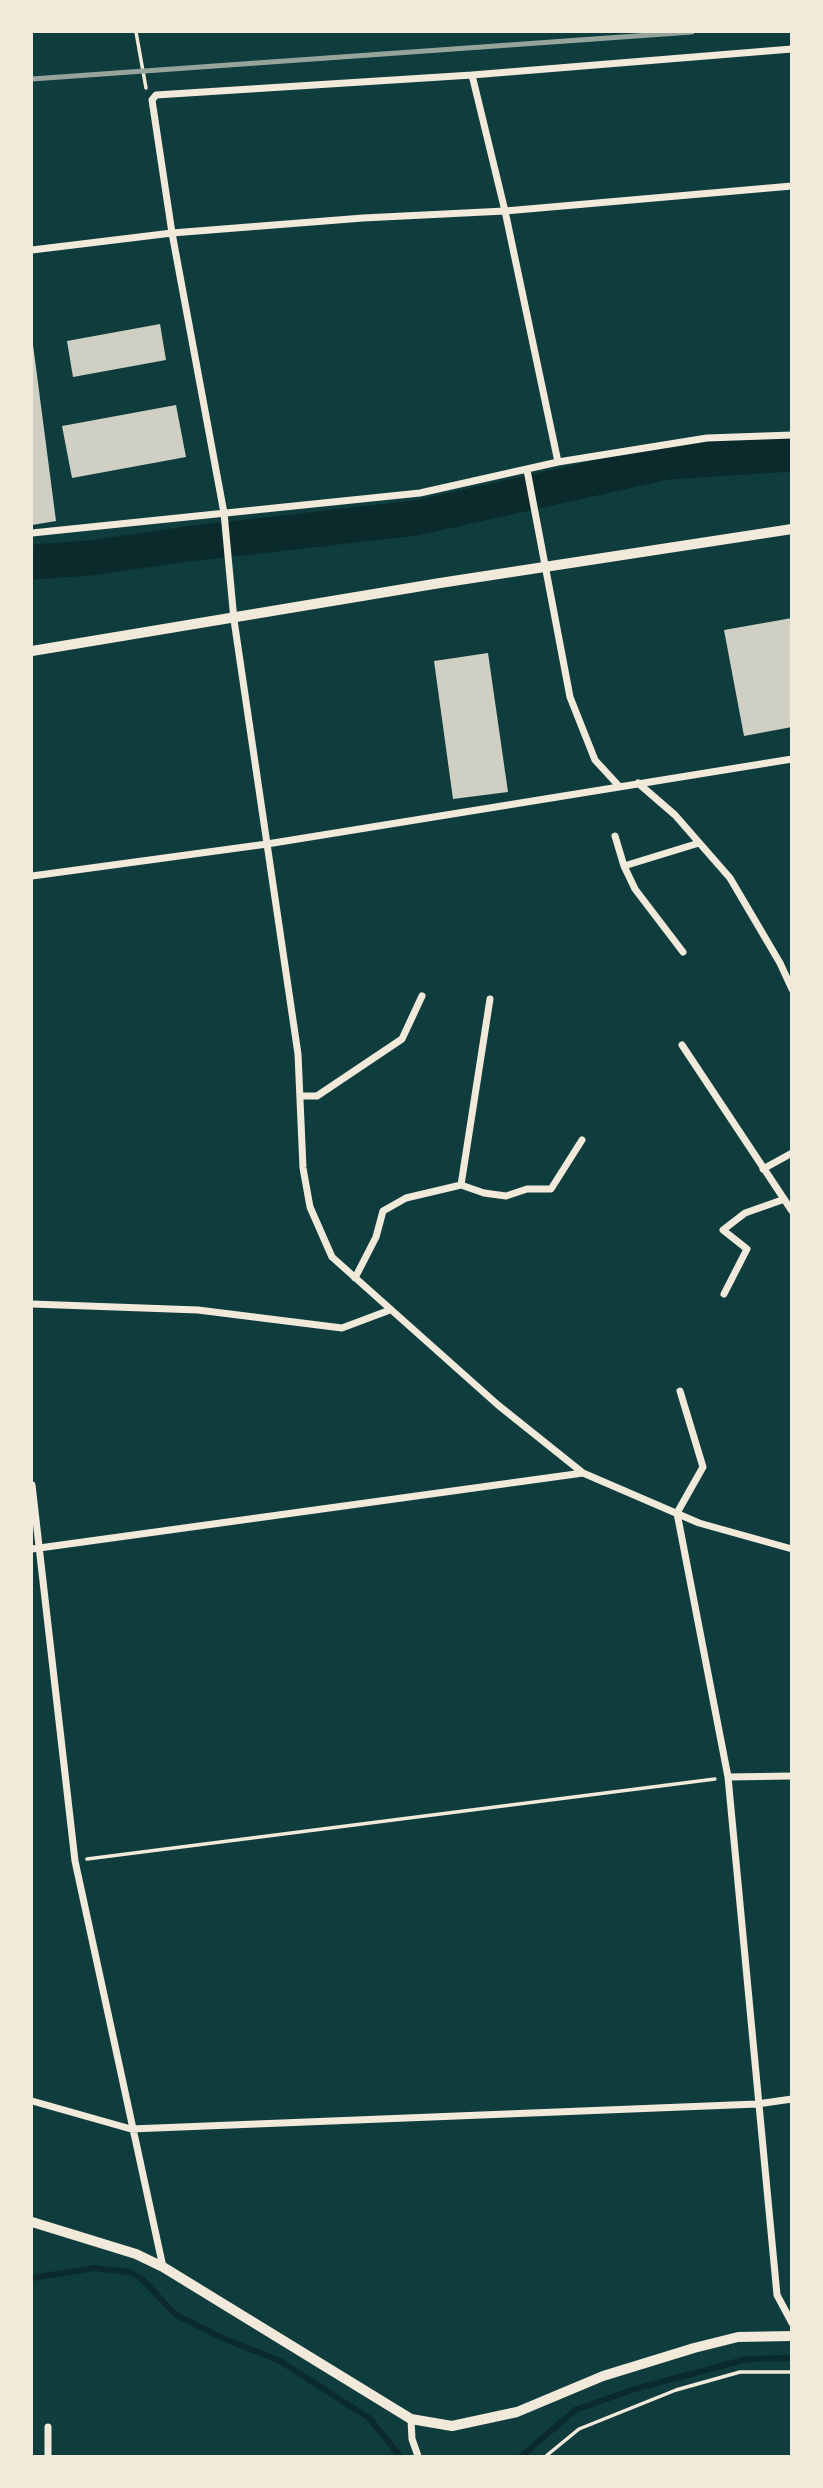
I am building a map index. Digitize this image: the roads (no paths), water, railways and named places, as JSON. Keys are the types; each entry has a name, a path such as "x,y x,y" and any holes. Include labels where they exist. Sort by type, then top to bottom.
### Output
{"main road":[{"path":"32,651 234,620 439,583 547,569 792,529"}],"street":[{"path":"792,49 472,75 156,95 152,100 172,233 223,513 234,620 298,1054 303,1168 310,1207 332,1257 498,1405 583,1473 677,1513 792,1549"},
{"path":"472,75 505,211 558,462"},
{"path":"32,250 172,233 363,218 505,211 792,186"},
{"path":"32,533 420,493 558,462 707,438 792,435"},
{"path":"527,471 570,697 595,761 618,785"},
{"path":"32,876 267,844 618,785 792,759"},
{"path":"638,783 675,815 730,878 780,963 792,989"},
{"path":"615,836 624,866 635,889 683,952"},
{"path":"624,866 699,843"},
{"path":"300,1096 317,1096 402,1039 422,996"},
{"path":"461,1185 490,999"},
{"path":"682,1045 782,1200 792,1211"},
{"path":"355,1278 376,1237 383,1211 406,1198 461,1185 484,1193 506,1196 527,1189 551,1189 582,1140"},
{"path":"763,1169 792,1153"},
{"path":"724,1294 747,1250 723,1230 745,1213 782,1200"},
{"path":"32,1304 198,1310 342,1328 390,1310"},
{"path":"680,1391 703,1467 677,1513 728,1777 777,2295 792,2323"},
{"path":"35,1549 583,1473"},
{"path":"32,1485 35,1549 75,1861 163,2267"},
{"path":"728,1777 792,1776"},
{"path":"32,2101 131,2129 757,2104 792,2099"},
{"path":"32,2222 136,2254 163,2267 411,2419 452,2426 475,2424 517,2412 603,2376 694,2348 738,2337 792,2336"},
{"path":"411,2419 412,2439 418,2456"},
{"path":"48,2427 48,2456"}],"waterway":[{"path":"32,562 90,558 416,518 667,462 792,454"},
{"path":"32,2278 94,2268 130,2272 142,2279 176,2315 222,2338 280,2361 369,2418 400,2456"},
{"path":"522,2456 575,2410 635,2389 747,2359 792,2358"}],"railway":[{"path":"32,79 692,32"}]}
